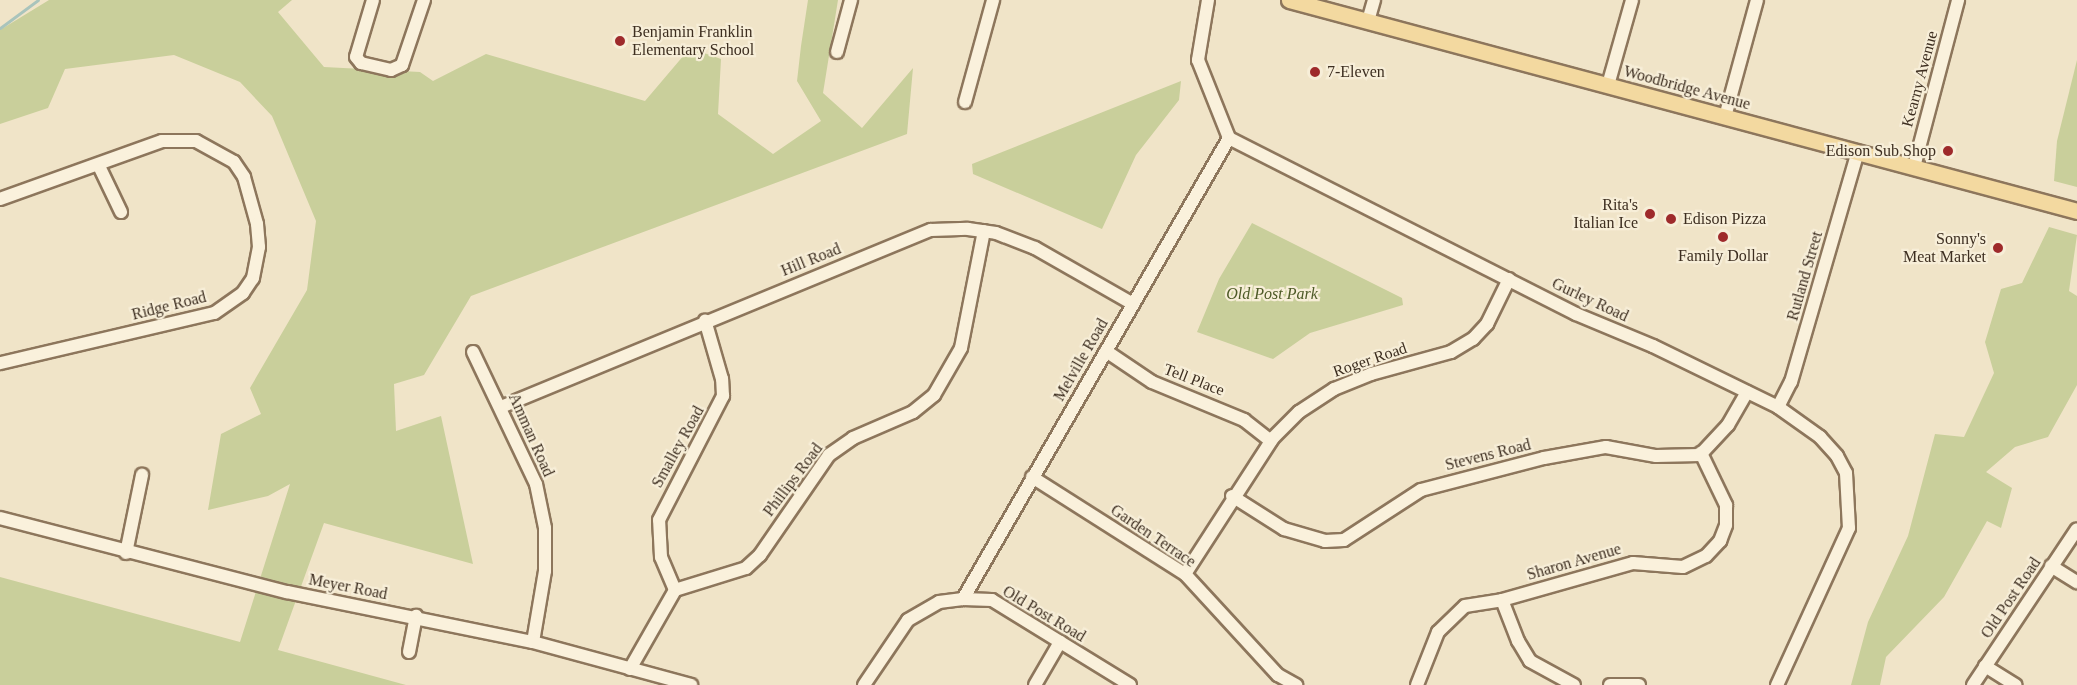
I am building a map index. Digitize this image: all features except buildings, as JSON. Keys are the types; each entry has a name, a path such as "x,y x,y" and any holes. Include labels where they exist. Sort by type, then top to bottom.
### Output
{"main road":[{"name":"Woodbridge Avenue","path":"1288,0 2077,211"}],"street":[{"path":"373,0 357,61 398,70 424,0"},
{"path":"837,52 851,0"},
{"path":"965,102 993,0"},
{"path":"1208,0 1198,60 1229,138"},
{"path":"1368,21 1374,0"},
{"path":"1608,85 1632,0"},
{"path":"1725,117 1757,0"},
{"name":"Kearny Avenue","path":"1914,167 1958,0"},
{"name":"Ridge Road","path":"0,199 99,166 162,141 182,138 220,153 244,177 257,224 259,247 253,278 231,304 214,313 0,363"},
{"name":"Gurley Road","path":"1229,138 1509,279 1778,407 1820,437 1837,456 1846,473 1850,499 1849,528 1777,685"},
{"name":"Melville Road","path":"963,598 1229,138"},
{"name":"Rutland Street","path":"1778,407 1791,382 1858,152"},
{"path":"99,166 121,212"},
{"name":"Hill Road","path":"501,407 705,320 931,231 984,231 1035,248 1133,304"},
{"name":"Phillips Road","path":"675,590 746,568 760,555 829,455 853,438 913,412 934,395 961,348 984,231"},
{"name":"Roger Road","path":"1185,574 1232,496 1271,441 1299,412 1334,389 1371,374 1451,352 1473,339 1487,324 1509,279"},
{"name":"Smalley Road","path":"675,590 662,557 659,520 723,396 722,379 705,320"},
{"name":"Tell Place","path":"1106,351 1152,382 1236,416 1271,441"},
{"name":"Amman Road","path":"473,352 536,484 545,528 545,571 533,642"},
{"path":"1701,453 1728,424 1747,392"},
{"name":"Stevens Road","path":"1232,496 1302,536 1344,540 1364,530 1390,507 1421,490 1544,458 1606,447 1656,456 1701,453"},
{"name":"Sharon Avenue","path":"1417,685 1430,646 1447,620 1465,606 1502,600 1633,563 1683,567 1706,556 1720,541 1726,525 1726,506 1701,453"},
{"path":"126,553 142,475"},
{"name":"Garden Terrace","path":"1032,477 1185,574 1279,681 1296,685"},
{"name":"Meyer Road","path":"0,518 126,553 287,592 416,616 533,642 691,685"},
{"name":"Old Post Road","path":"1972,685 2077,529"},
{"path":"2051,566 2077,582"},
{"path":"630,669 649,630 675,590"},
{"name":"Old Post Road","path":"864,685 908,620 939,602 963,598 993,600 1130,685"},
{"path":"1502,600 1518,641 1530,661 1574,685"},
{"path":"409,652 416,616"},
{"path":"1035,685 1060,642"},
{"path":"1985,666 2015,685"},
{"path":"1610,685 1639,685"}],"green space":[{"path":"49,0 292,0 278,12 324,67 420,72 433,81 486,54 645,101 690,48 721,59 718,114 773,154 821,121 797,81 801,46 808,0 838,0 823,93 862,128 913,68 907,134 471,296 424,375 394,384 396,431 441,416 473,564 324,523 278,650 406,685 0,685 0,577 240,642 290,484 268,496 208,510 221,434 261,414 250,388 307,290 316,221 272,116 240,82 174,55 65,69 48,108 0,124 0,30"},
{"path":"2077,60 2077,187 2054,181 2057,141"},
{"path":"1181,81 1179,100 1136,155 1102,229 973,174 972,164"},
{"name":"Old Post Park","path":"1252,223 1402,298 1403,305 1310,333 1273,359 1197,332 1219,279"},
{"path":"2049,227 2077,235 2069,291 2077,296 2077,385 2048,437 2015,447 1986,472 2012,488 2001,528 1987,521 1944,597 1886,657 1880,685 1851,685 1868,622 1908,536 1935,434 1964,437 1994,373 1985,342 2001,289 2022,283"}],"waterway":[{"path":"0,28 38,0"}],"place":[{"name":"Benjamin Franklin Elementary School","path":"620,41"},
{"name":"7-Eleven","path":"1315,72"},
{"name":"Edison Sub Shop","path":"1948,151"},
{"name":"Rita's Italian Ice","path":"1650,214"},
{"name":"Edison Pizza","path":"1671,219"},
{"name":"Family Dollar","path":"1723,237"},
{"name":"Sonny's Meat Market","path":"1998,248"}]}
